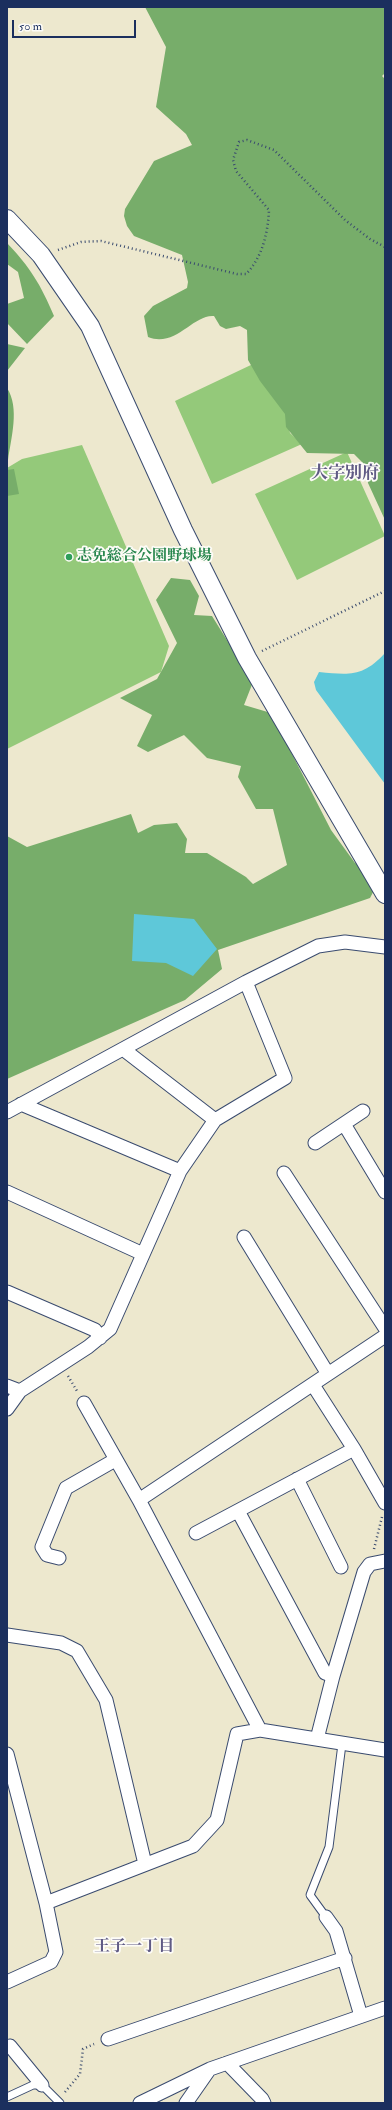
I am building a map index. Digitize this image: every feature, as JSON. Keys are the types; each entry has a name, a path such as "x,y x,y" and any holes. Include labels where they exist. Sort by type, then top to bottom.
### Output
{"street":[{"path":"7,219 40,255 90,326 183,530 247,658 385,894"},
{"path":"7,1112 246,982 318,946 345,942 385,947"},
{"path":"7,1409 20,1392 100,1338 110,1329 180,1171 215,1120 285,1078 246,982"},
{"path":"122,1049 215,1120"},
{"path":"21,1104 180,1171"},
{"path":"315,1142 363,1111"},
{"path":"344,1124 385,1192"},
{"path":"284,1173 385,1328"},
{"path":"7,1192 144,1254"},
{"path":"244,1237 328,1374"},
{"path":"7,1292 95,1330 100,1338"},
{"path":"139,1500 385,1336"},
{"path":"313,1385 354,1449 384,1508"},
{"path":"7,1386 20,1392"},
{"path":"84,1404 139,1500 260,1730"},
{"path":"196,1533 354,1449"},
{"path":"59,1558 47,1554 42,1547 66,1488 115,1460"},
{"path":"297,1480 341,1567"},
{"path":"238,1512 324,1673 333,1676"},
{"path":"317,1740 333,1676 364,1572 370,1564 385,1561"},
{"path":"7,1636 61,1643 77,1651 106,1700 145,1864"},
{"path":"46,1903 193,1846 218,1820 237,1734 260,1730 385,1750"},
{"path":"7,1754 46,1903 56,1952 51,1962 7,1982"},
{"path":"326,1917 336,1931 361,2016"},
{"path":"108,2039 345,1958"},
{"path":"140,2103 210,2069 385,2008"},
{"path":"10,2046 42,2085"},
{"path":"227,2063 262,2099 264,2103"},
{"path":"186,2103 210,2069"}],"lane":[{"path":"326,1917 310,1895 330,1847 342,1744"},
{"path":"7,2097 33,2085 42,2085 59,2102"}],"path":[{"path":"40,255 81,242 101,241 237,274 246,274 256,264 268,227 269,210 236,171 233,160 239,142 247,140 274,150 346,220 370,239 385,247"},
{"path":"247,658 385,591"},
{"path":"61,1363 84,1404"},
{"path":"370,1564 384,1508"},
{"path":"59,2102 80,2074 83,2049 108,2039"}],"green space":[{"path":"145,7 385,7 385,73 382,76 385,79 385,520 368,483 366,466 354,454 307,453 286,427 285,414 260,381 248,360 247,330 240,326 226,329 220,326 214,316 199,320 176,335 167,338 158,339 148,337 144,316 153,306 187,288 188,282 182,255 134,236 127,226 124,216 125,209 154,161 192,145 186,134 156,107 166,47"},
{"path":"7,243 34,277 54,316 27,344 7,323 7,304 24,298 18,272 7,264"},
{"path":"7,344 25,348 7,371"},
{"path":"253,364 281,393 290,433 302,444 212,484 175,401"},
{"path":"7,388 11,396 14,414 8,460"},
{"name":"志免総合公園野球場","path":"82,445 169,646 161,672 7,749 7,468 22,459"},
{"path":"347,452 385,536 297,580 255,494"},
{"path":"14,469 19,494 7,496 7,470"},
{"path":"171,578 190,580 199,596 194,615 212,616 253,682 244,705 271,713 331,830 355,863 382,875 370,898 218,950 222,969 185,1000 7,1079 7,836 27,847 131,814 138,833 154,825 177,823 187,839 185,853 207,853 246,877 253,884 287,865 273,809 256,809 238,777 241,766 207,758 184,735 148,752 137,746 152,715 120,698 157,679 177,643 156,600"}],"water":[{"path":"385,653 385,784 316,690 314,682 319,672 348,674 363,670 370,667"},
{"path":"134,914 194,919 217,949 193,976 166,963 132,961"}],"place":[{"name":"志免総合公園野球場","path":"69,557"}],"district":[{"name":"大字別府","path":"345,474"},
{"name":"王子一丁目","path":"134,1948"}]}
